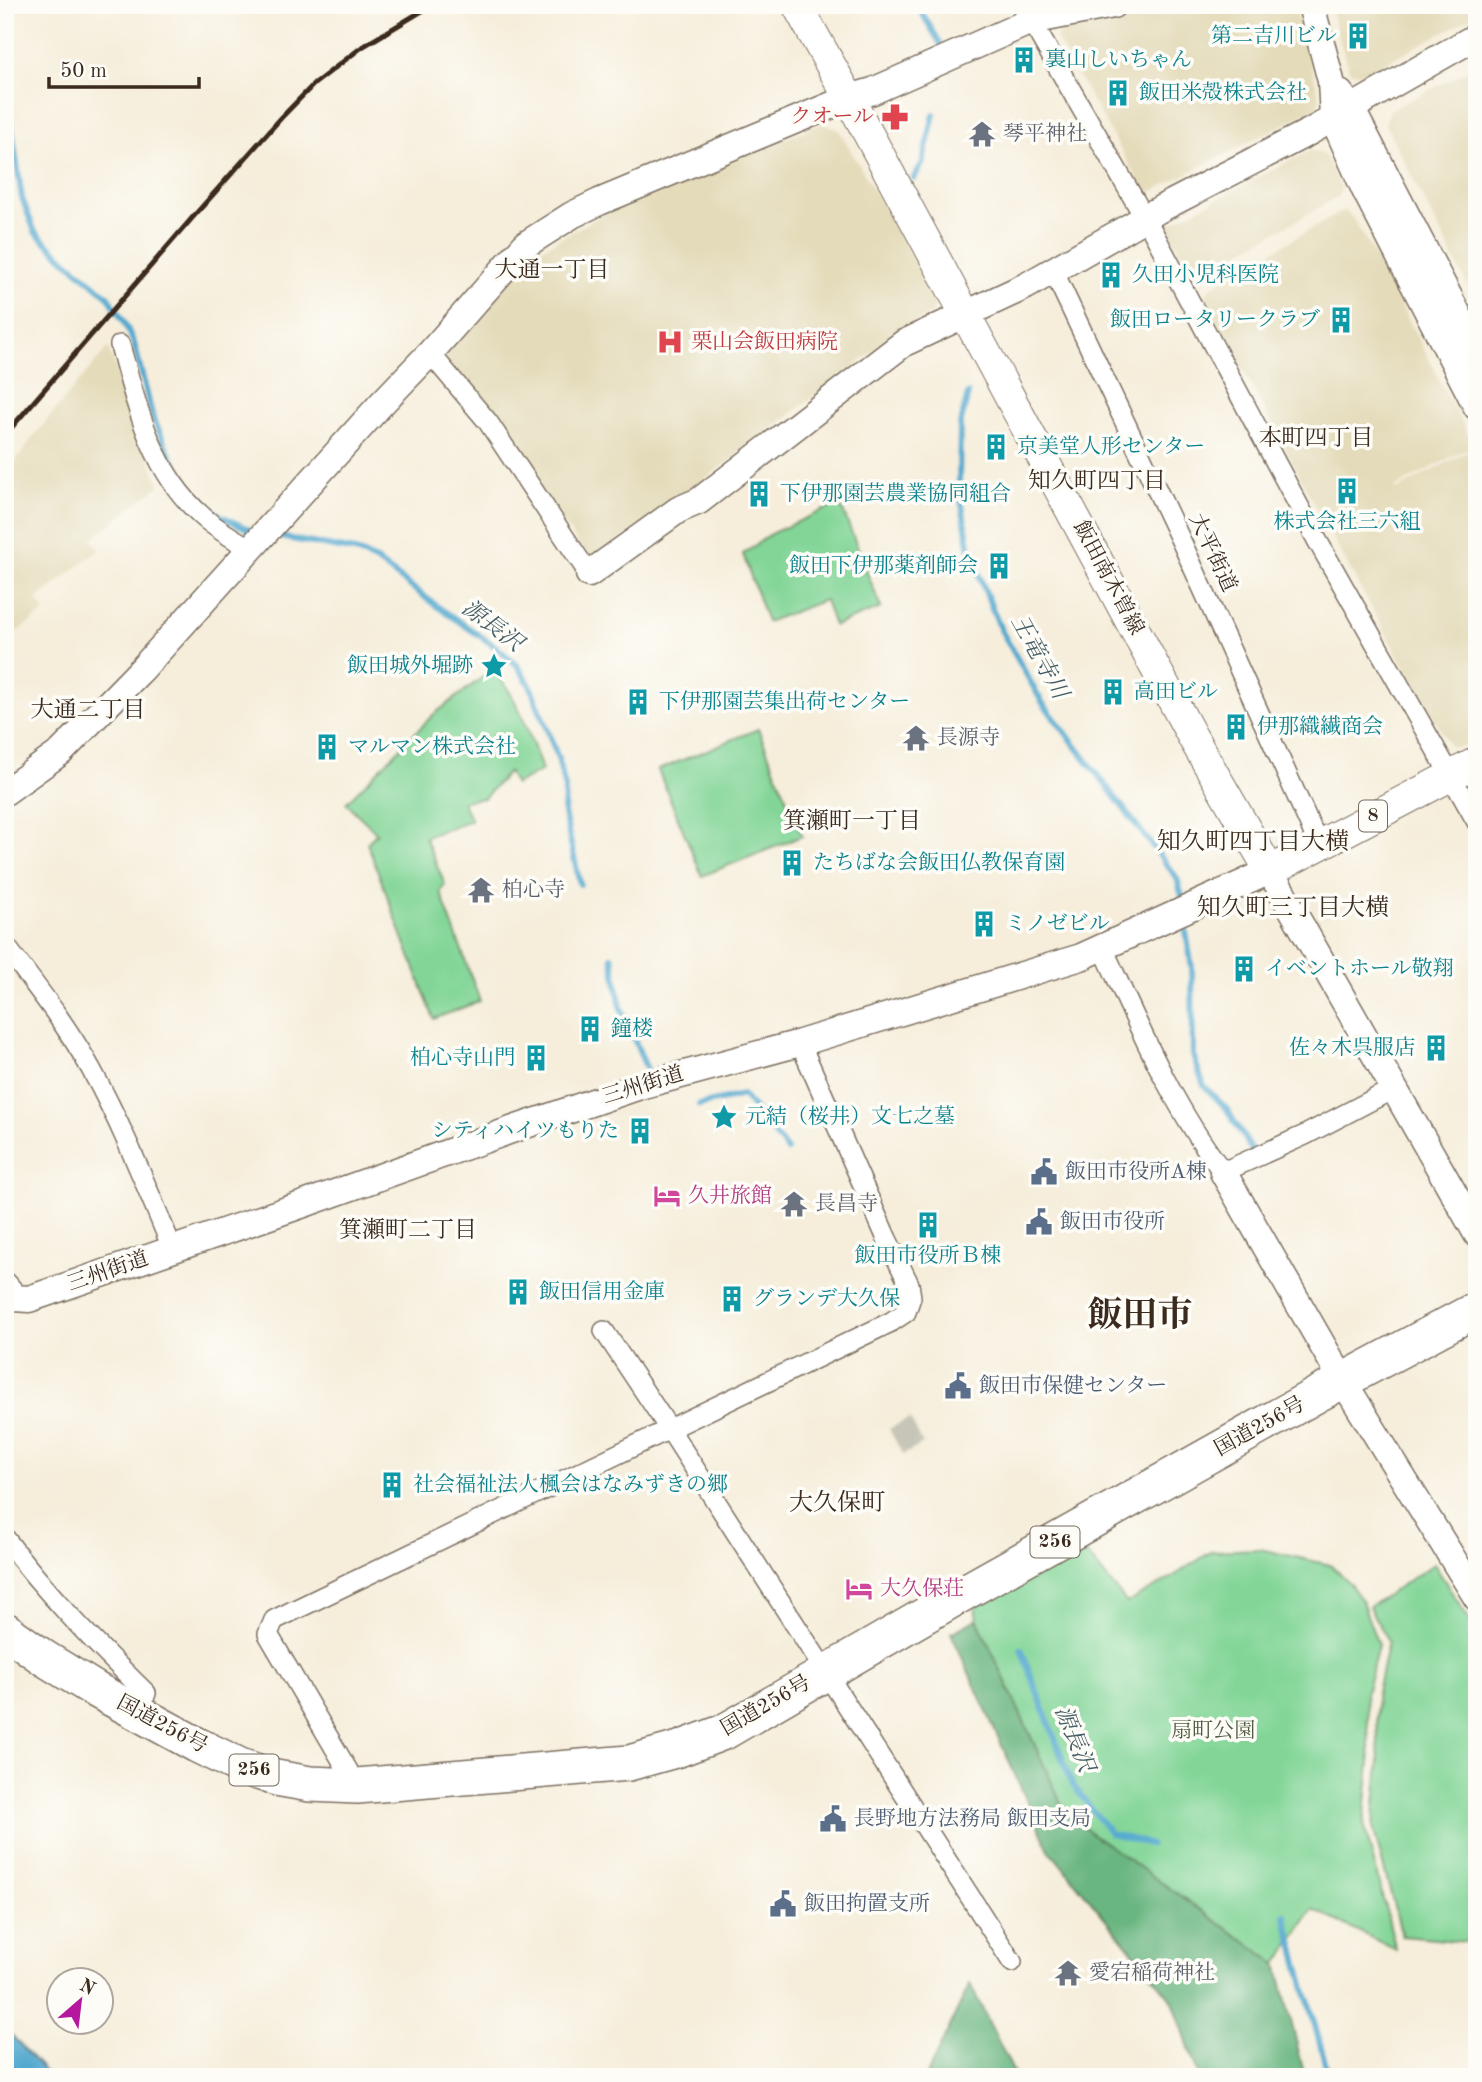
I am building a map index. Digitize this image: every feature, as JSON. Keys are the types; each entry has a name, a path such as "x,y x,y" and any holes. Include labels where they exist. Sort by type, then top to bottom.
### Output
{"highway":[{"name":"国道256号","path":"5,1630 44,1658 197,1745 240,1766 310,1784 369,1785 629,1763 680,1749 724,1732 825,1672 1343,1381 1477,1309"}],"main road":[{"name":"飯田南木曽線","path":"797,5 1193,738 1270,870"},
{"name":"8","path":"1270,870 1464,769"}],"street":[{"path":"5,792 61,752 143,668 526,245 572,215 849,98 896,81 1027,13 1113,5"},
{"path":"1311,5 1364,188 1477,407"},
{"path":"1027,13 1187,292 1317,540 1464,769 1477,822"},
{"path":"430,353 488,422 589,574 678,510 699,501 904,343 1026,286 1055,276 1144,218 1342,113 1477,36"},
{"path":"1342,113 1477,352"},
{"name":"大平街道","path":"1055,276 1184,545 1319,845"},
{"path":"120,345 132,392 149,441 165,472 190,506 251,549"},
{"path":"1270,870 1477,1234"},
{"name":"三州街道","path":"9,1296 30,1298 678,1075 800,1043 1081,957 1270,870"},
{"path":"5,945 59,1017 90,1067 129,1142 173,1250"},
{"path":"1102,946 1164,1079 1200,1142 1223,1172 1343,1381 1475,1592"},
{"path":"369,1785 268,1634 274,1620 670,1430 891,1322 906,1312 911,1297 909,1284 800,1043"},
{"path":"1223,1172 1305,1135 1393,1089"},
{"path":"604,1331 1012,1962"},
{"path":"5,1538 79,1625 146,1693 139,1713"}],"shaded area":[{"path":"1199,5 1294,5 1320,99 1316,108 1153,191 1144,190 1056,38 1059,30"},
{"path":"1329,5 1477,5 1477,10 1472,17 1364,74 1349,71"},
{"path":"1477,66 1477,304 1385,124 1390,110"},
{"name":"栗山会飯田病院","path":"822,123 839,130 937,301 932,313 898,333 705,479 591,561 445,359 446,351 536,252 609,211"},
{"path":"1311,150 1325,155 1341,188 1338,197 1200,274 1192,274 1168,229 1170,223"},
{"path":"1344,210 1352,217 1371,249 1474,445 1396,487 1397,490 1474,448 1477,451 1477,738 1459,748 1450,746 1396,652 1205,299 1209,288"},
{"path":"108,347 160,485 92,539 100,549 37,599 45,612 5,640 5,475"},
{"path":"910,1418 923,1444 903,1455 889,1429"}],"green space":[{"path":"840,503 881,608 834,626 825,600 767,622 743,554 772,533"},
{"path":"492,670 501,679 515,703 542,770 515,785 508,772 484,798 462,801 471,820 425,837 445,885 440,891 480,1001 434,1019 367,843 377,833 346,803 433,715"},
{"path":"758,729 802,836 702,876 658,770"},
{"name":"扇町公園","path":"1260,1549 1330,1565 1345,1578 1361,1599 1378,1645 1366,1694 1370,1762 1364,1824 1396,1950 1313,1909 1277,1964 1067,1816 977,1619 975,1607 1037,1573 1086,1553 1127,1603 1212,1551"},
{"path":"1434,1564 1477,1632 1477,1943 1402,1936 1373,1827 1379,1763 1376,1697 1388,1641 1369,1607"},
{"path":"977,1619 1067,1816 1277,1964 1305,2077 1199,2077 1173,2001 1049,1850 951,1633"},
{"path":"970,1984 1016,2077 926,2077"}],"water":[{"path":"5,2028 50,2077 5,2077"}],"waterway":[{"name":"王竜寺川","path":"917,5 940,43"},
{"name":"王竜寺川","path":"914,178 923,162 934,114"},
{"name":"源長沢","path":"5,115 11,123 22,198 35,232 109,297 124,322 134,343 153,418 179,474 198,498 219,515 250,530"},
{"name":"王竜寺川","path":"968,394 960,425 959,488 971,556 1001,630 1042,702 1177,878 1183,900"},
{"name":"源長沢","path":"280,537 355,551 377,561 517,665 530,685 558,758 565,788 564,813 580,884"},
{"name":"王竜寺川","path":"1185,926 1192,968 1193,1055 1204,1086 1226,1108 1251,1149"},
{"name":"源長沢","path":"612,957 621,1008 648,1072"},
{"name":"源長沢","path":"699,1105 743,1095 787,1150"},
{"name":"源長沢","path":"1021,1649 1072,1784 1111,1834 1150,1844"},
{"name":"源長沢","path":"1285,1915 1329,2077"}],"railway":[{"path":"5,435 193,217 314,84 362,47 432,5"}],"place":[{"name":"第二吉川ビル","path":"1358,36"},
{"name":"裏山しいちゃん","path":"1024,60"},
{"name":"飯田米殻株式会社","path":"1118,93"},
{"name":"クオール","path":"895,117"},
{"name":"琴平神社","path":"982,134"},
{"name":"久田小児科医院","path":"1111,275"},
{"name":"飯田ロータリークラブ","path":"1341,320"},
{"name":"栗山会飯田病院","path":"670,342"},
{"name":"京美堂人形センター","path":"996,447"},
{"name":"株式会社三六組","path":"1347,491"},
{"name":"下伊那園芸農業協同組合","path":"759,494"},
{"name":"飯田下伊那薬剤師会","path":"999,566"},
{"name":"飯田城外堀跡","path":"494,666"},
{"name":"高田ビル","path":"1113,692"},
{"name":"下伊那園芸集出荷センター","path":"638,702"},
{"name":"伊那織繊商会","path":"1236,727"},
{"name":"長源寺","path":"916,738"},
{"name":"マルマン株式会社","path":"327,747"},
{"name":"たちばな会飯田仏教保育園","path":"792,863"},
{"name":"柏心寺","path":"481,890"},
{"name":"ミノゼビル","path":"984,924"},
{"name":"イベントホール敬翔","path":"1244,969"},
{"name":"鐘楼","path":"590,1029"},
{"name":"佐々木呉服店","path":"1436,1048"},
{"name":"柏心寺山門","path":"536,1058"},
{"name":"元結（桜井）文七之墓","path":"724,1117"},
{"name":"シティハイツもりた","path":"640,1131"},
{"name":"飯田市役所A棟","path":"1044,1172"},
{"name":"久井旅館","path":"667,1196"},
{"name":"長昌寺","path":"794,1204"},
{"name":"飯田市役所","path":"1039,1222"},
{"name":"飯田市役所Ｂ棟","path":"928,1225"},
{"name":"飯田信用金庫","path":"518,1292"},
{"name":"グランデ大久保","path":"732,1299"},
{"name":"飯田市保健センター","path":"958,1386"},
{"name":"社会福祉法人楓会はなみずきの郷","path":"392,1485"},
{"name":"大久保荘","path":"859,1589"},
{"name":"長野地方法務局 飯田支局","path":"833,1819"},
{"name":"飯田拘置支所","path":"783,1904"},
{"name":"愛宕稲荷神社","path":"1068,1973"}],"district":[{"name":"大通一丁目","path":"552,270"},
{"name":"本町四丁目","path":"1316,438"},
{"name":"知久町四丁目","path":"1097,481"},
{"name":"大通二丁目","path":"88,710"},
{"name":"箕瀬町一丁目","path":"852,821"},
{"name":"知久町四丁目大横","path":"1253,843"},
{"name":"知久町三丁目大横","path":"1293,909"},
{"name":"箕瀬町二丁目","path":"408,1230"},
{"name":"飯田市","path":"1140,1316"},
{"name":"大久保町","path":"837,1504"}]}
